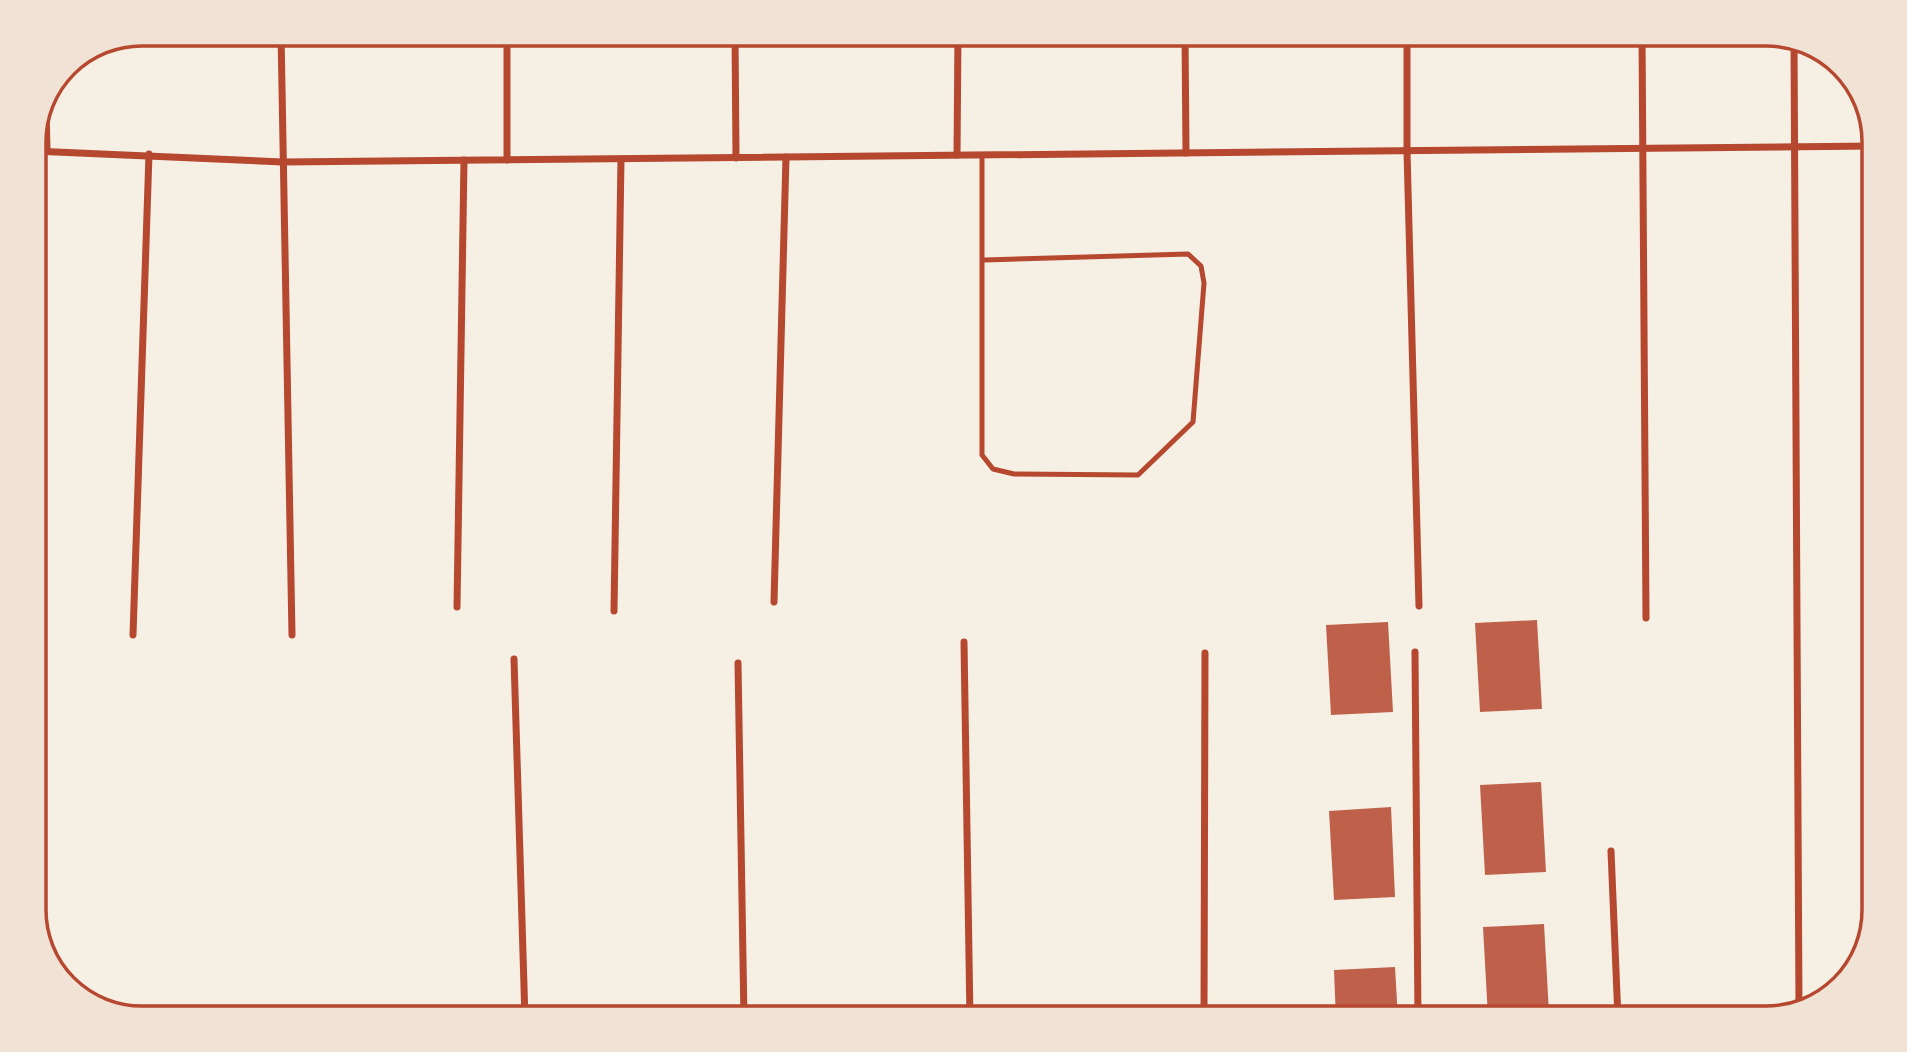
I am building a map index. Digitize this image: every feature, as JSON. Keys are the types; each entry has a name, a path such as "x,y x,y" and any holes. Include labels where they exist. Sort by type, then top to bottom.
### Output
{"street":[{"path":"281,46 292,635"},
{"path":"507,46 507,160"},
{"path":"735,46 736,158"},
{"path":"957,155 958,46"},
{"path":"1185,46 1186,153"},
{"path":"1407,46 1407,151 1419,607"},
{"path":"1642,46 1646,618"},
{"path":"1794,50 1799,1000"},
{"path":"47,132 47,150 283,162 1861,146"},
{"path":"133,635 149,154"},
{"path":"774,603 786,157"},
{"path":"614,611 621,159"},
{"path":"457,607 464,160"},
{"path":"964,642 970,1006"},
{"path":"1415,652 1418,1006"},
{"path":"1204,1006 1205,653"},
{"path":"514,659 525,1006"},
{"path":"738,663 744,1006"},
{"path":"1611,851 1617,1006"}],"lane":[{"path":"982,155 982,455 993,469 1014,474 1138,475 1193,422 1204,284 1201,266 1188,254 984,260"}],"building":[{"path":"1537,620 1542,709 1480,712 1475,623"},
{"path":"1388,622 1393,712 1331,715 1326,625"},
{"path":"1541,782 1546,872 1485,875 1480,785"},
{"path":"1391,807 1395,897 1334,900 1329,811"},
{"path":"1544,924 1549,1006 1487,1006 1483,927"},
{"path":"1395,967 1397,1006 1335,1006 1334,970"}]}
